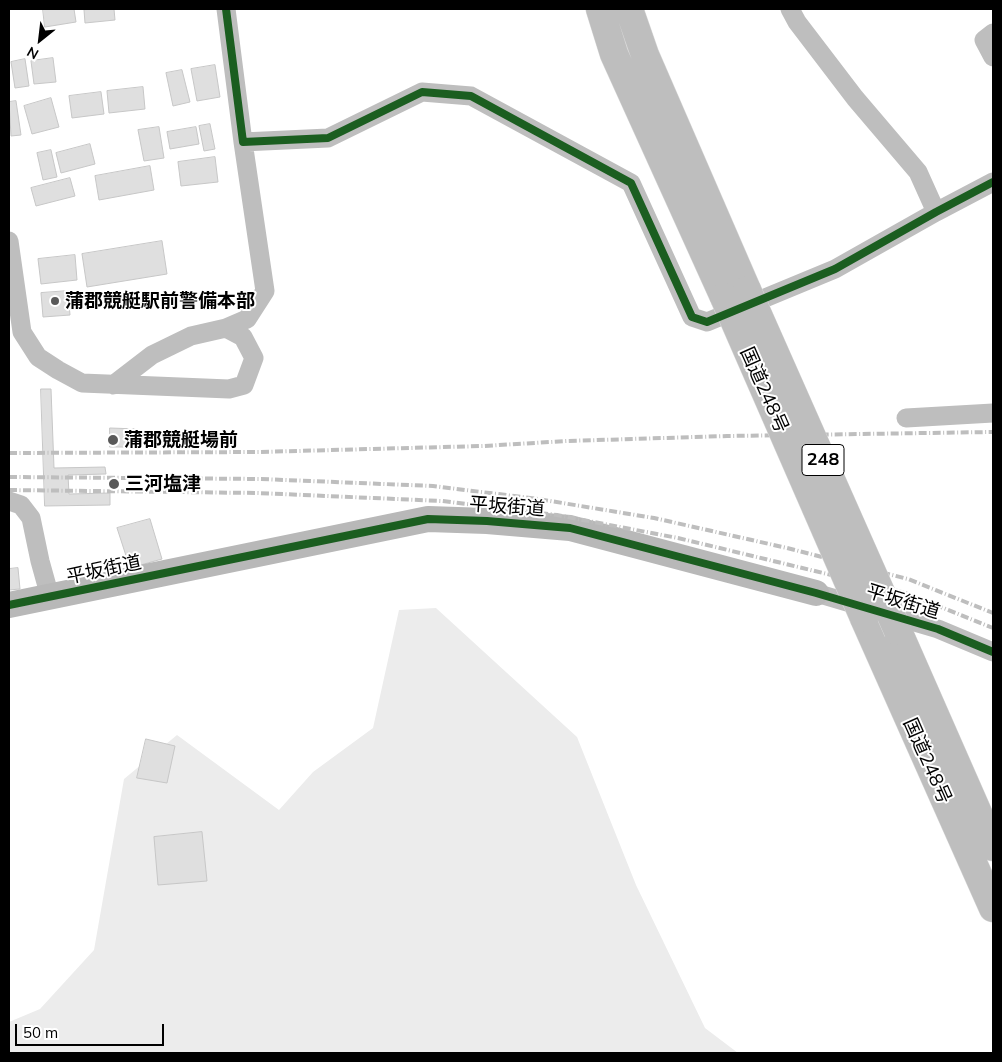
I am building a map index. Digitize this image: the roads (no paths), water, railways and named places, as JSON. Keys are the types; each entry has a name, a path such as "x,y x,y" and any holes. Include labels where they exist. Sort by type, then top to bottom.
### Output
{"highway":[{"name":"国道248号","path":"600,9 614,54 735,294 898,630 993,847"},
{"name":"国道248号","path":"629,9 735,294 864,618 993,908"}],"street":[{"path":"113,385 152,355 191,336 226,328 247,319 265,290 226,9"},
{"path":"790,9 797,22 855,98 918,172 936,212"},
{"path":"993,33 984,40 993,57"},
{"path":"243,142 328,138 422,92 471,96 631,183 692,317 707,322 835,269 993,182"},
{"path":"9,241 22,332 38,356 82,383 229,388 244,385 254,358 243,336 226,328"},
{"path":"906,418 993,412"},
{"path":"9,501 22,505 31,518 50,597"},
{"name":"平坂街道","path":"9,605 428,519 487,521 570,528 816,592 938,629 993,652"}],"railway":[{"path":"9,453 259,452 483,446 567,441 727,436 993,432"},
{"path":"9,477 261,479 433,486 538,499 654,518 787,548 908,579 993,613"},
{"path":"9,490 258,493 442,501 557,515 678,538 906,593 993,628"}],"place":[{"name":"蒲郡競艇駅前警備本部","path":"55,301"},
{"name":"蒲郡競艇場前","path":"113,440"},
{"name":"三河塩津","path":"114,484"}]}
